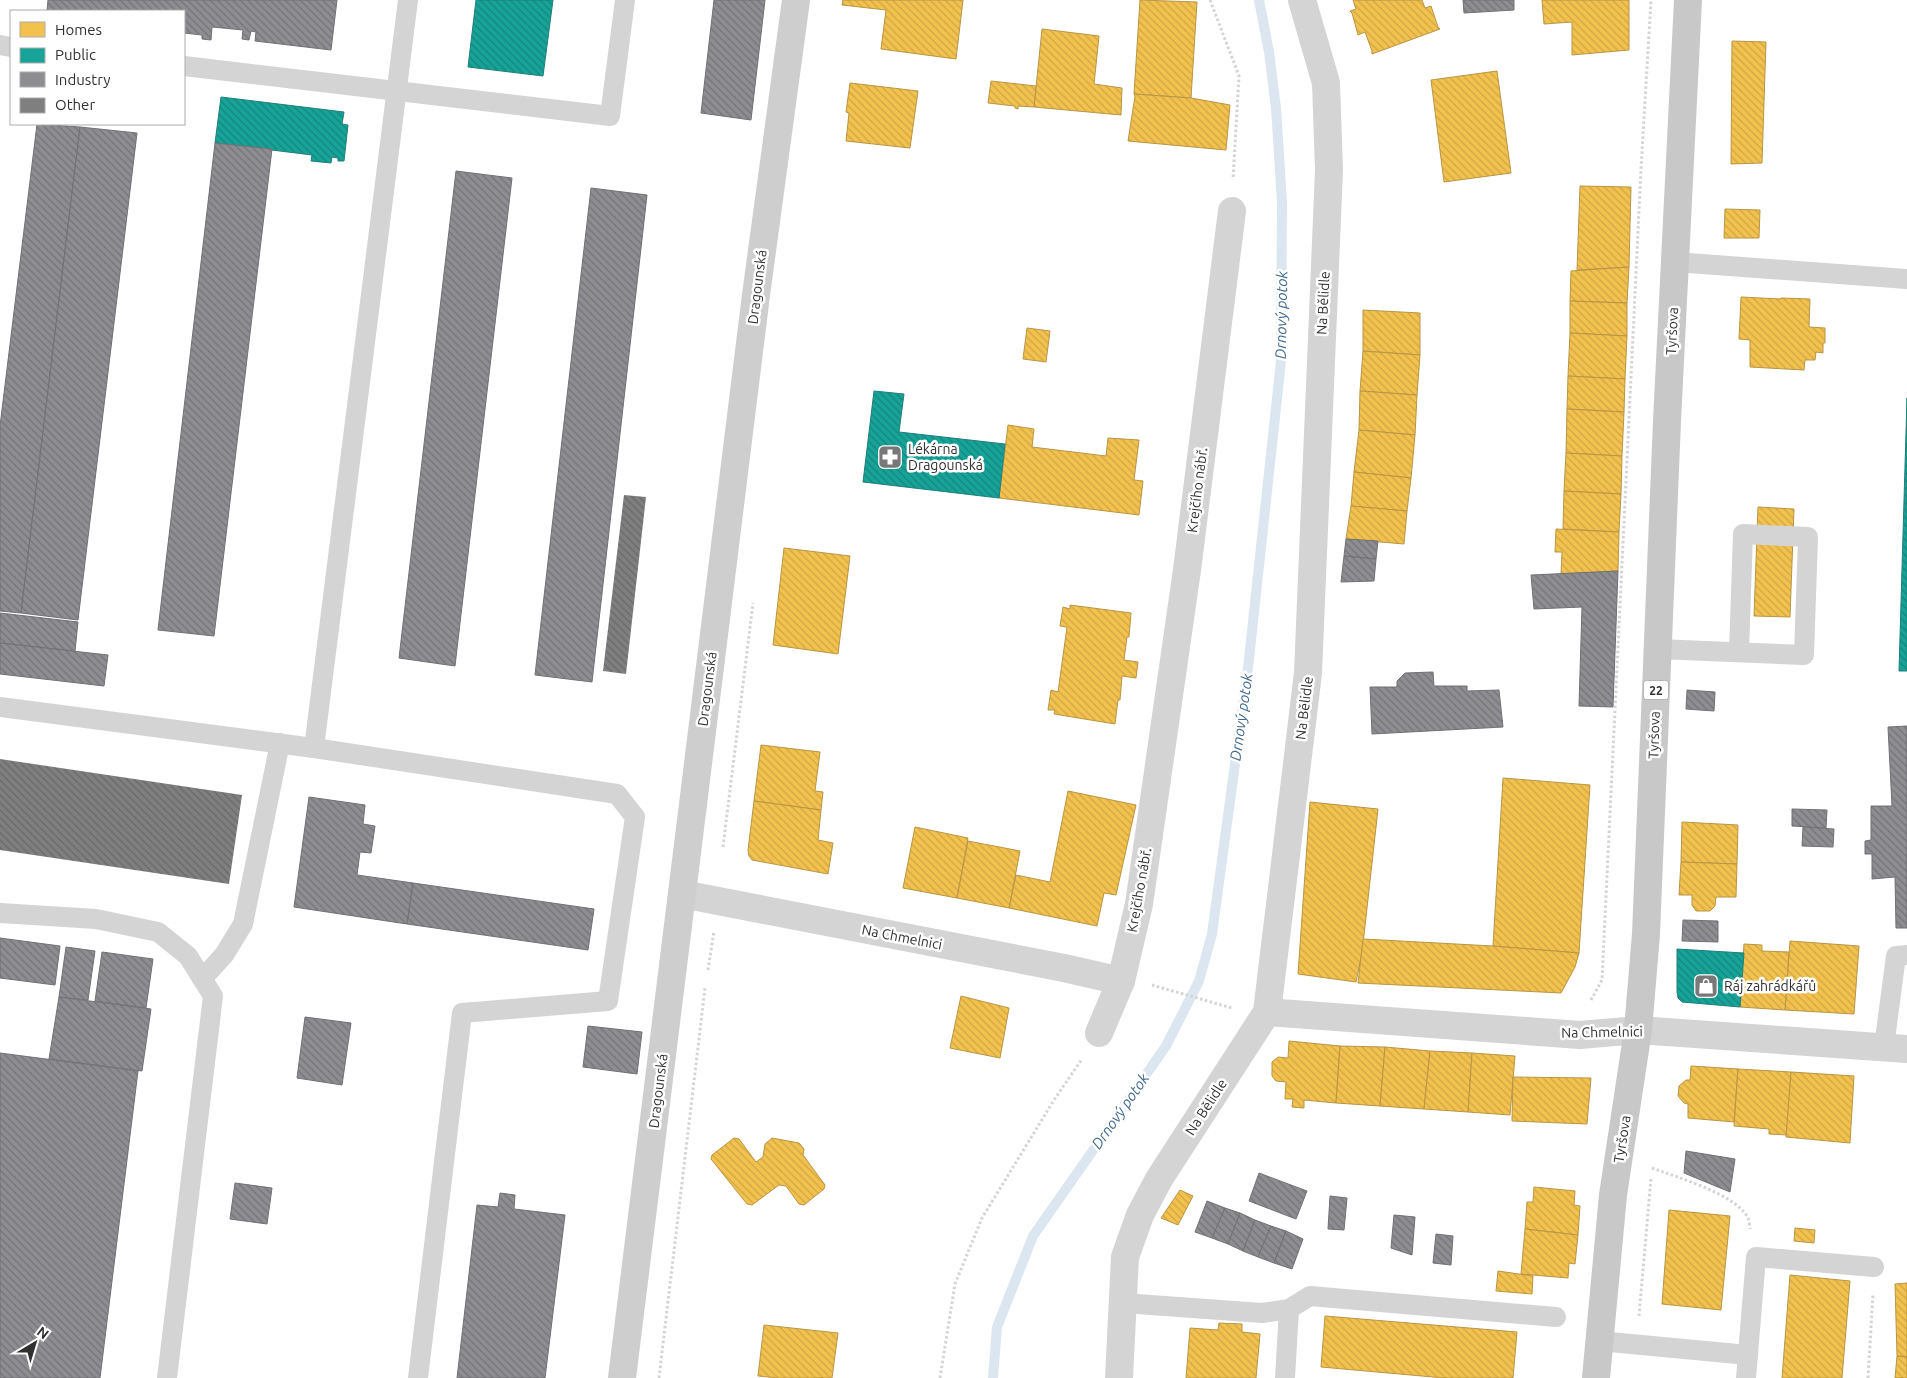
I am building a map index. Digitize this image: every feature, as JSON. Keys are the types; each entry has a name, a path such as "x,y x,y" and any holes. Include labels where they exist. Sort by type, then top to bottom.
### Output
{"main road":[{"name":"Tyršova","path":"1596,1378 1614,1196 1638,1030 1646,934 1657,649 1688,0"}],"street":[{"name":"Dragounská","path":"622,1378 756,294 796,0"},
{"name":"Na Bělidle","path":"1119,1378 1125,1257 1140,1215 1158,1179 1267,1012 1308,673 1329,170 1326,83 1302,0"},
{"name":"Krejčího nábř.","path":"1099,1034 1122,981 1139,904 1187,570 1232,211"},
{"name":"Na Chmelnici","path":"682,894 1064,968 1122,981"},
{"name":"Na Chmelnici","path":"1267,1012 1580,1035 1638,1030 1896,1048"}],"lane":[{"path":"314,748 408,0"},
{"path":"185,66 610,116 624,0"},
{"path":"1675,262 1907,279"},
{"path":"1657,649 1804,655 1808,537 1743,534 1739,652"},
{"path":"0,707 280,743 617,794 635,817 608,1001 462,1013 418,1378"},
{"path":"202,979 224,955 243,924 280,743"},
{"path":"0,913 96,919 158,932 188,956 213,996 166,1378"},
{"path":"1896,1048 1896,956 1907,954"},
{"path":"1746,1378 1756,1257 1874,1267"},
{"path":"1123,1303 1262,1313 1289,1309 1310,1296 1556,1317"},
{"path":"1285,1378 1289,1309"},
{"path":"1600,1341 1748,1355"}],"path":[{"path":"1210,0 1239,76 1232,211"},
{"path":"1580,1035 1580,1012 1592,999 1602,980 1639,208 1651,0"},
{"path":"722,854 754,595"},
{"path":"659,1378 706,982"},
{"path":"1157,986 1233,1008"},
{"path":"940,1378 955,1284 982,1218 1054,1100 1099,1034"},
{"path":"1636,1344 1652,1159"},
{"path":"1652,1168 1687,1180 1731,1200 1748,1217 1756,1257"},
{"path":"1868,1378 1874,1267"}],"building: Homes":[{"path":"843,0 963,0 956,59 881,49 886,10 842,5"},
{"path":"1140,0 1197,2 1191,98 1134,94"},
{"path":"1353,0 1422,0 1425,8 1431,6 1440,29 1372,54 1365,32 1358,35 1350,11 1356,9"},
{"path":"1542,0 1629,0 1629,50 1572,55 1572,22 1544,24"},
{"path":"1042,29 1099,36 1094,84 1122,88 1121,115 1034,107"},
{"path":"1732,41 1766,42 1762,163 1731,164"},
{"path":"1497,71 1511,173 1444,182 1431,80"},
{"path":"991,81 1036,86 1034,107 1018,106 1018,109 1015,106 988,103"},
{"path":"850,83 918,91 910,148 846,141 849,113 846,112"},
{"path":"1134,94 1191,98 1230,105 1226,150 1128,141"},
{"path":"1580,186 1631,187 1629,267 1577,270"},
{"path":"1725,209 1760,210 1759,238 1724,238"},
{"path":"1629,267 1627,303 1570,301 1571,271"},
{"path":"1741,297 1810,299 1809,327 1825,328 1823,353 1816,352 1815,360 1805,360 1804,370 1750,367 1750,340 1739,339"},
{"path":"1570,301 1627,303 1627,336 1570,333"},
{"path":"1363,310 1420,313 1420,355 1363,351"},
{"path":"1027,328 1050,331 1046,362 1023,359"},
{"path":"1570,333 1627,336 1625,379 1568,376"},
{"path":"1363,351 1420,355 1417,395 1360,391"},
{"path":"1568,376 1625,379 1624,412 1567,409"},
{"path":"1360,391 1417,395 1415,435 1359,430"},
{"path":"1567,409 1624,412 1622,456 1566,453"},
{"path":"1008,425 1034,429 1032,447 1106,456 1108,438 1139,440 1134,480 1143,481 1139,515 999,498"},
{"path":"1359,430 1415,435 1411,478 1354,472"},
{"path":"1566,453 1622,456 1621,494 1564,491"},
{"path":"1354,472 1411,478 1407,511 1351,506"},
{"path":"1564,491 1621,494 1619,532 1563,529"},
{"path":"1351,506 1407,511 1404,544 1346,539"},
{"path":"1758,507 1794,509 1790,617 1754,616"},
{"path":"1556,529 1619,532 1618,571 1561,574 1562,552 1555,552"},
{"path":"784,548 850,556 838,654 773,645"},
{"path":"1070,605 1131,613 1129,637 1127,637 1124,660 1138,662 1136,678 1122,676 1115,724 1054,714 1055,710 1048,710 1051,690 1058,692 1067,627 1060,626 1063,607 1070,609"},
{"path":"761,745 820,752 815,791 823,792 821,810 754,801"},
{"path":"1503,778 1590,785 1579,953 1493,946"},
{"path":"1068,791 1136,805 1116,895 1104,893 1097,926 1009,908 1016,875 1050,882"},
{"path":"754,801 821,810 818,840 833,843 828,874 752,860 748,850"},
{"path":"1310,802 1378,809 1362,953 1356,982 1298,974"},
{"path":"1682,822 1738,825 1737,864 1681,862"},
{"path":"915,827 968,838 957,898 903,888"},
{"path":"968,841 1020,851 1009,908 957,898"},
{"path":"1681,862 1737,864 1736,897 1716,897 1715,906 1710,911 1696,911 1692,905 1692,895 1679,895"},
{"path":"1363,939 1579,953 1575,967 1561,993 1358,983"},
{"path":"1790,941 1859,946 1854,1014 1785,1010"},
{"path":"1744,944 1762,945 1762,951 1789,952 1785,1010 1740,1007"},
{"path":"961,996 1009,1008 1000,1058 950,1048"},
{"path":"1289,1041 1340,1046 1336,1103 1304,1100 1304,1108 1292,1107 1293,1099 1285,1099 1286,1082 1276,1081 1272,1076 1272,1062 1278,1057 1288,1058"},
{"path":"1340,1046 1385,1047 1380,1106 1336,1103"},
{"path":"1385,1047 1430,1051 1424,1109 1380,1106"},
{"path":"1430,1051 1472,1053 1468,1112 1424,1109"},
{"path":"1472,1053 1515,1056 1510,1115 1468,1112"},
{"path":"1691,1066 1738,1069 1734,1122 1688,1118 1688,1104 1684,1103 1678,1096 1679,1086 1686,1080 1690,1080"},
{"path":"1738,1069 1791,1072 1787,1135 1769,1134 1769,1129 1734,1126"},
{"path":"1791,1072 1854,1076 1850,1143 1786,1137"},
{"path":"1513,1077 1591,1078 1587,1124 1512,1121"},
{"path":"734,1138 739,1139 756,1162 763,1157 765,1144 772,1138 799,1143 804,1149 803,1155 825,1185 824,1189 804,1205 799,1204 786,1186 779,1185 752,1205 747,1204 711,1159 712,1155"},
{"path":"1534,1187 1575,1191 1574,1205 1580,1206 1578,1235 1525,1229 1527,1202 1533,1202"},
{"path":"1180,1190 1193,1196 1178,1225 1161,1218"},
{"path":"1669,1210 1730,1216 1721,1310 1662,1304"},
{"path":"1795,1228 1815,1230 1814,1243 1794,1241"},
{"path":"1525,1229 1578,1235 1575,1264 1569,1263 1568,1278 1521,1274"},
{"path":"1498,1271 1533,1276 1532,1294 1496,1291"},
{"path":"1790,1275 1850,1281 1842,1378 1782,1378"},
{"path":"1907,1283 1907,1357 1897,1356 1895,1284"},
{"path":"1325,1316 1517,1332 1513,1378 1444,1378 1321,1367"},
{"path":"1219,1323 1242,1324 1242,1332 1260,1334 1256,1378 1186,1378 1190,1328 1218,1330"},
{"path":"764,1325 838,1333 832,1378 758,1376"},
{"path":"1897,1356 1907,1357 1907,1378 1895,1378"}],"building: Public":[{"path":"476,0 553,0 543,76 468,67"},
{"path":"221,97 344,112 342,124 348,125 344,161 338,161 338,158 332,157 331,163 311,161 312,155 215,143"},
{"path":"874,391 904,394 899,432 1005,444 999,498 863,482"},
{"path":"1907,398 1907,671 1899,671"},
{"path":"1677,949 1744,953 1740,1007 1682,1002 1678,998 1677,992"}],"building: Industry":[{"path":"48,0 337,0 331,50 255,41 256,32 251,31 249,40 242,39 243,30 212,27 211,40 202,39 202,35 185,33 185,10 47,10"},
{"path":"714,0 765,0 751,120 701,113"},
{"path":"1463,0 1514,0 1514,10 1464,13"},
{"path":"37,125 80,127 21,613 0,611 0,426"},
{"path":"80,127 137,133 78,620 21,613"},
{"path":"215,143 272,149 214,636 158,630"},
{"path":"456,171 512,178 455,666 399,658"},
{"path":"591,188 647,195 592,682 535,675"},
{"path":"1346,539 1378,541 1376,559 1344,556"},
{"path":"1344,556 1376,559 1374,581 1341,582"},
{"path":"1618,571 1613,707 1579,706 1582,607 1534,609 1531,575"},
{"path":"0,613 78,622 75,651 0,643"},
{"path":"0,643 108,655 104,686 0,674"},
{"path":"1433,672 1434,686 1467,686 1467,691 1499,690 1503,727 1372,734 1370,687 1397,687 1397,681 1405,673"},
{"path":"1687,690 1715,692 1714,711 1686,709"},
{"path":"1907,726 1907,928 1896,928 1895,877 1872,879 1872,854 1865,854 1865,841 1871,840 1871,806 1892,806 1888,727"},
{"path":"309,797 365,805 363,824 375,826 371,853 360,852 357,875 413,883 407,924 294,907"},
{"path":"1792,809 1827,810 1826,828 1792,826"},
{"path":"1803,827 1834,829 1833,847 1802,846"},
{"path":"413,883 594,909 588,950 407,924"},
{"path":"1683,920 1718,921 1718,942 1682,941"},
{"path":"0,938 60,946 55,985 0,978"},
{"path":"66,947 95,951 88,1000 59,997"},
{"path":"102,952 153,959 146,1008 95,1001"},
{"path":"59,997 151,1009 142,1071 49,1059"},
{"path":"305,1017 351,1023 342,1085 297,1078"},
{"path":"588,1026 642,1032 637,1074 583,1067"},
{"path":"0,1053 138,1071 100,1378 0,1378"},
{"path":"1686,1151 1735,1159 1730,1192 1684,1173"},
{"path":"1259,1173 1307,1191 1296,1219 1249,1201"},
{"path":"235,1183 272,1188 267,1224 230,1219"},
{"path":"500,1193 515,1195 514,1209 565,1215 545,1378 457,1378 477,1205 498,1207"},
{"path":"1330,1196 1347,1198 1344,1230 1328,1229"},
{"path":"1207,1201 1225,1208 1212,1238 1195,1232"},
{"path":"1225,1208 1240,1213 1228,1244 1212,1238"},
{"path":"1240,1213 1255,1220 1243,1251 1228,1244"},
{"path":"1394,1215 1415,1217 1412,1255 1391,1248"},
{"path":"1255,1220 1271,1226 1258,1257 1243,1251"},
{"path":"1271,1226 1286,1231 1274,1263 1258,1257"},
{"path":"1286,1231 1303,1239 1292,1269 1274,1263"},
{"path":"1436,1234 1453,1236 1451,1265 1433,1263"}],"building: Other":[{"path":"624,495 646,497 626,674 603,671"},
{"path":"0,759 242,795 229,884 0,850"}],"waterway":[{"name":"Drnový potok","path":"993,1378 997,1327 1033,1236 1166,1046 1199,981 1212,934 1248,668 1281,361 1282,202 1276,108 1269,52 1259,0"}],"place":[{"name":"Lékárna Dragounská","path":"890,457"},
{"name":"Ráj zahrádkářů","path":"1706,986"}]}
